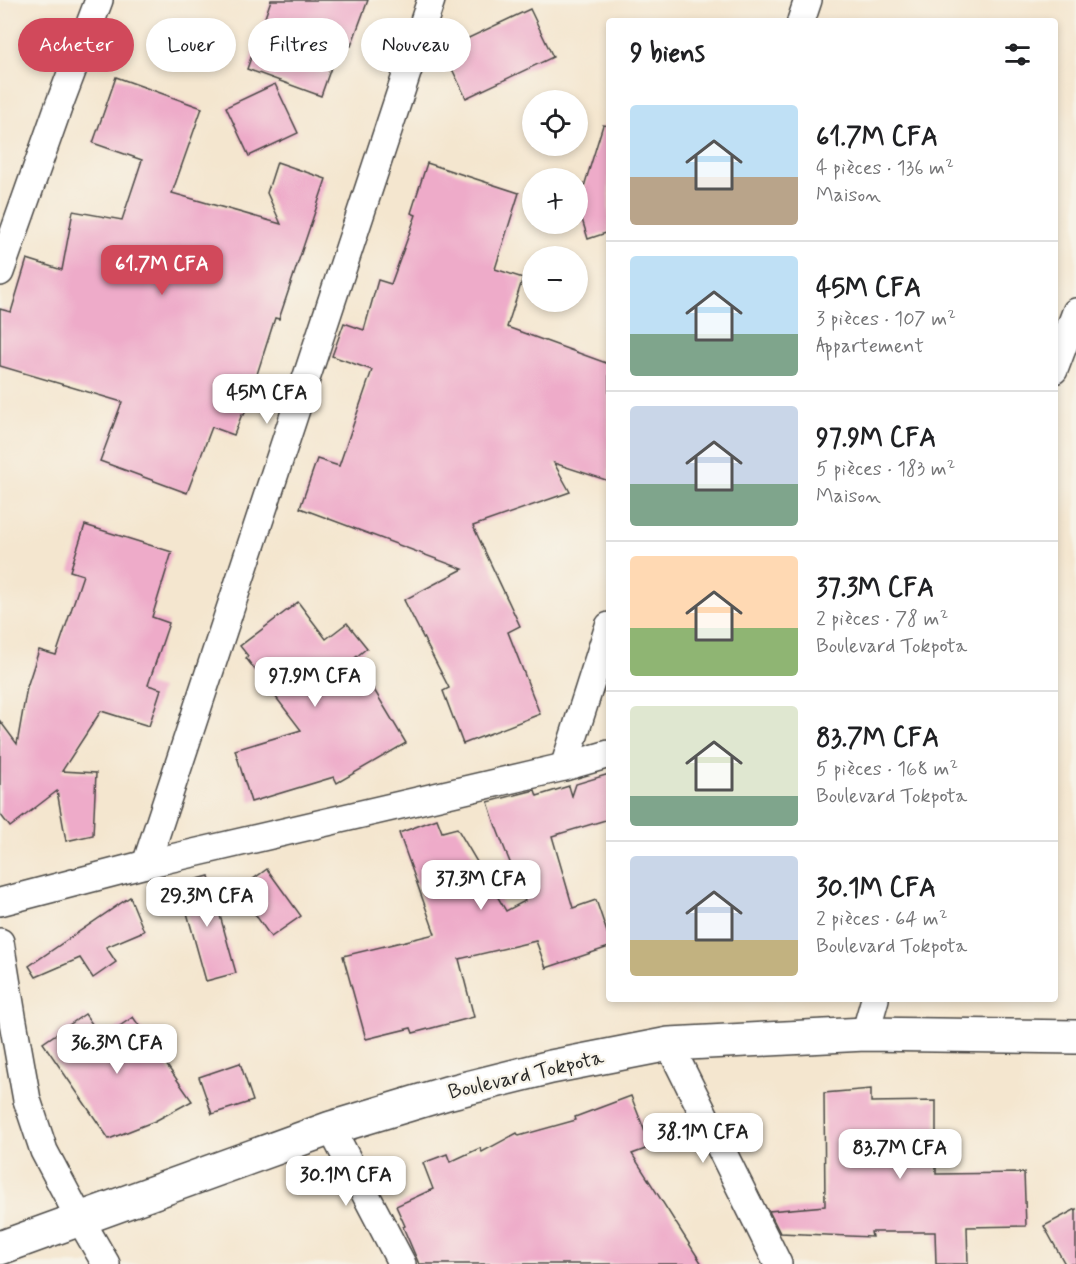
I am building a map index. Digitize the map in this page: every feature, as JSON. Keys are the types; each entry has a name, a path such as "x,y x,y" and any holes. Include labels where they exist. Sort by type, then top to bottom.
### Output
{"street":[{"path":"0,272 99,0"},
{"path":"146,864 431,0"},
{"path":"802,18 808,0"},
{"path":"1058,359 1076,312"},
{"path":"564,766 606,635"},
{"path":"0,902 146,864 606,755"},
{"path":"0,942 27,1100 44,1151 106,1264"},
{"path":"865,1034 874,1002"},
{"name":"Boulevard Tokpota","path":"0,1248 331,1128 447,1093 551,1067 669,1044 865,1034 1076,1037"},
{"path":"669,1044 778,1264"},
{"path":"331,1128 402,1264"}],"building":[{"path":"271,0 368,0 351,46 349,45 349,18 265,18"},
{"path":"530,9 553,57 466,98 454,72 471,72 471,37"},
{"path":"255,72 329,72 321,96"},
{"path":"116,77 202,108 172,193 281,224 267,193 277,162 326,179 279,319 275,318 244,415 242,414 234,435 212,427 187,493 100,461 122,402 0,366 0,309 11,312 27,259 62,270 73,211 122,220 142,160 93,143"},
{"path":"275,84 298,133 249,156 226,107"},
{"path":"603,125 606,126 606,233 588,239 588,174"},
{"path":"427,163 519,193 495,269 522,278 507,327 606,363 606,480 554,463 570,492 473,526 520,626 508,632 540,714 463,744 443,691 449,688 404,600 463,569 300,508 317,459 339,466 372,370 332,356 344,323 364,330 378,280 391,284 416,215 411,213"},
{"path":"85,525 172,552 152,617 169,623 148,685 161,689 149,726 101,711 62,771 96,773 93,835 66,841 57,791 10,827 0,814 0,721 17,744 27,687 39,650 56,655 83,575 70,571"},
{"path":"298,602 326,639 347,623 367,648 355,658 406,743 337,783 334,777 251,802 235,750 301,730 246,658 248,656 240,646"},
{"path":"606,775 606,820 552,836 573,908 596,900 606,929 606,948 546,968 536,941 459,959 474,1017 413,1033 411,1028 366,1039 343,956 435,934 399,833 437,819 442,832 457,828 506,911 525,901 488,802 535,790 537,796 569,786 572,796 576,784"},
{"path":"267,869 301,916 271,937 238,890"},
{"path":"209,876 236,973 206,981 179,884"},
{"path":"130,897 144,931 106,947 116,962 93,978 80,958 36,977 29,966"},
{"path":"85,1014 102,1038 133,1017 192,1101 155,1121 109,1139 43,1043"},
{"path":"240,1063 253,1101 212,1114 199,1077"},
{"path":"871,1089 871,1102 936,1101 936,1174 1024,1173 1026,1226 967,1227 968,1264 936,1264 935,1232 871,1232 872,1237 780,1233 769,1211 825,1206 824,1093"},
{"path":"631,1096 651,1147 632,1154 702,1264 419,1264 396,1206 433,1189 423,1163 447,1154 450,1162 480,1148 482,1152 517,1133 519,1136 576,1120 575,1117"},
{"path":"1076,1209 1076,1264 1065,1264 1044,1226"}]}
